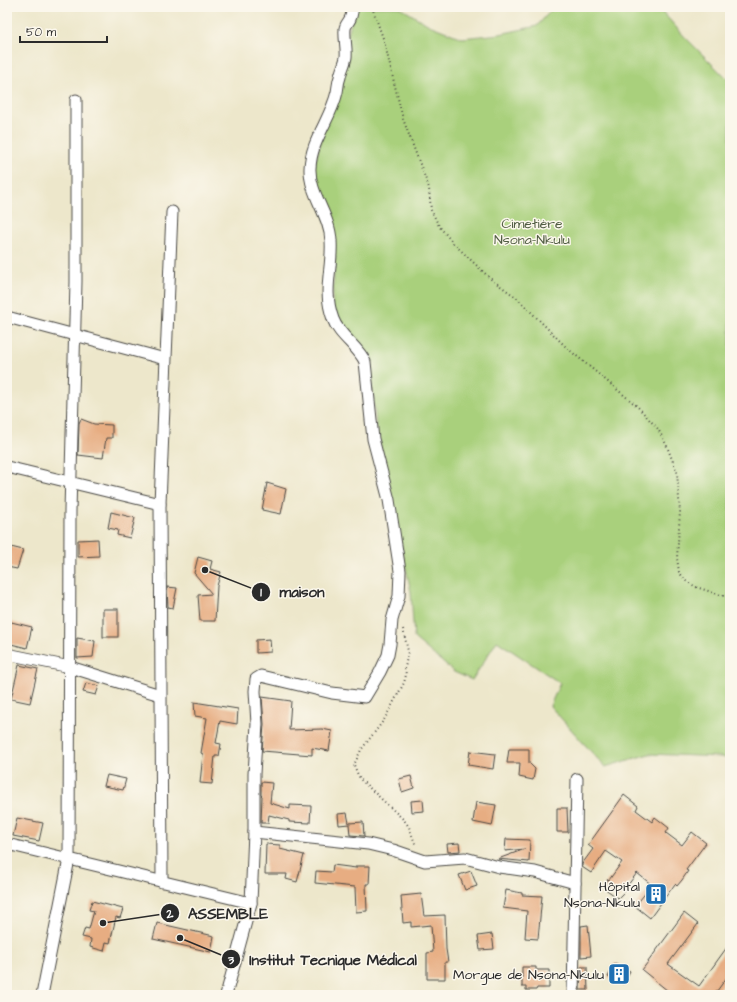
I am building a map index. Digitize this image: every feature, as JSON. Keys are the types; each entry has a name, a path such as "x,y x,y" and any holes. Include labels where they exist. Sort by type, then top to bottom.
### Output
{"street":[{"path":"226,995 251,903 254,832 254,774 257,724 255,691 256,679 261,676 332,693 365,697 388,655 392,620 399,596 400,571 389,500 373,439 365,362 362,356 350,344 333,320 327,289 332,246 331,234 310,170 311,157 315,144 320,131 327,120 337,92 346,55 344,30 351,16 353,7"},
{"path":"42,995 69,859 71,483 76,282 76,100"},
{"path":"162,882 160,504 172,212"},
{"path":"7,317 165,359"},
{"path":"7,468 160,504"},
{"path":"7,654 70,667 160,695"},
{"path":"573,995 577,779"},
{"path":"254,832 368,844 424,860 465,858 499,867 535,872 575,883"},
{"path":"7,844 251,903"}],"path":[{"path":"372,7 384,41 403,119 429,188 431,210 439,226 453,243 492,280 516,297 567,348 637,406 658,429 678,472 680,512 677,558 679,572 686,581 696,587 730,598"},
{"path":"403,628 408,651 404,683 384,720 361,750 354,765 361,780 397,812 408,824 417,850 424,860"}],"green space":[{"name":"Cimetière Nsona-Nkulu","path":"355,7 399,7 429,25 462,38 500,34 537,26 554,7 658,7 684,36 730,82 730,759 721,757 649,754 605,767 550,706 560,683 497,641 472,680 454,672 414,638 411,592 376,425 369,360 343,326 332,307 335,258 313,171"}],"building":[{"path":"81,419 94,424 112,425 112,438 106,438 103,458 78,455 79,423"},
{"path":"267,483 286,489 281,514 262,510"},
{"path":"111,512 135,518 130,538 117,535 118,530 108,528"},
{"path":"98,539 99,556 78,557 78,540"},
{"path":"7,546 23,550 17,569 7,567"},
{"path":"198,557 212,561 210,569 221,572 217,586 215,621 200,621 198,595 212,594 194,573"},
{"path":"167,587 177,588 173,608 168,607"},
{"path":"103,609 118,609 118,637 103,637"},
{"path":"7,621 32,627 27,648 7,643"},
{"path":"77,638 95,641 93,657 77,658"},
{"path":"270,639 271,652 256,653 256,640"},
{"path":"19,665 38,669 30,703 11,699"},
{"path":"86,683 99,686 96,695 83,692"},
{"path":"262,697 291,701 289,730 322,729 332,731 329,751 312,748 312,755 262,751 264,724"},
{"path":"194,702 238,709 237,724 220,721 216,743 221,744 219,756 215,756 212,784 200,783 203,754 201,753 207,718 195,716"},
{"path":"509,749 529,749 529,763 535,769 533,780 519,777 520,763 507,763"},
{"path":"470,751 495,754 493,769 468,765"},
{"path":"107,775 126,779 123,790 104,786"},
{"path":"411,776 414,788 402,792 399,779"},
{"path":"261,782 272,783 270,803 290,809 290,805 311,806 310,823 289,822 289,820 269,815 268,823 261,823"},
{"path":"624,795 638,806 636,810 652,822 655,817 669,828 666,833 682,845 692,832 706,843 686,870 688,871 682,880 677,886 675,884 650,918 635,906 652,885 637,873 624,890 625,891 618,898 604,888 608,879 609,880 622,862 606,851 591,873 582,867 582,864 593,849 588,845"},
{"path":"423,800 424,811 412,812 411,801"},
{"path":"476,802 496,805 492,826 473,822"},
{"path":"557,808 567,808 568,832 557,832"},
{"path":"347,813 349,823 363,822 364,836 350,835 349,824 339,825 338,814"},
{"path":"17,818 43,823 39,841 13,836"},
{"path":"506,839 530,840 529,862 498,859 525,849 505,851"},
{"path":"459,843 460,851 448,852 447,844"},
{"path":"266,844 280,845 280,849 304,855 297,882 286,879 287,874 265,874"},
{"path":"333,865 356,868 356,866 370,866 369,884 366,884 367,911 356,912 355,887 315,883 316,871 332,872"},
{"path":"471,871 477,886 465,890 459,875"},
{"path":"506,890 522,893 522,895 542,896 538,939 525,938 527,911 503,908"},
{"path":"421,894 424,916 445,915 448,962 445,962 445,979 427,979 427,953 433,952 431,925 411,927 411,922 403,923 401,896"},
{"path":"92,901 123,909 120,918 116,917 110,943 106,942 104,951 90,947 91,939 82,937 85,928 89,929 94,911 89,910"},
{"path":"684,913 698,924 668,964 699,986 730,943 730,973 714,995 673,995 642,970"},
{"path":"157,923 214,936 211,952 153,939"},
{"path":"588,925 591,956 581,957 581,926"},
{"path":"492,934 494,949 480,950 478,936"},
{"name":"Morgue de Nsona-Nkulu","path":"615,963 630,971 623,984 608,977"},
{"path":"522,967 536,967 536,970 549,970 549,988 526,990 526,987 522,987"},
{"path":"581,967 587,967 588,990 580,990"}],"place":[{"name":"maison","path":"205,570"},
{"name":"Hôpital Nsona-Nkulu","path":"656,894"},
{"name":"ASSEMBLE","path":"103,923"},
{"name":"Institut Tecnique Médical","path":"180,938"},
{"name":"Morgue de Nsona-Nkulu","path":"619,974"}]}
